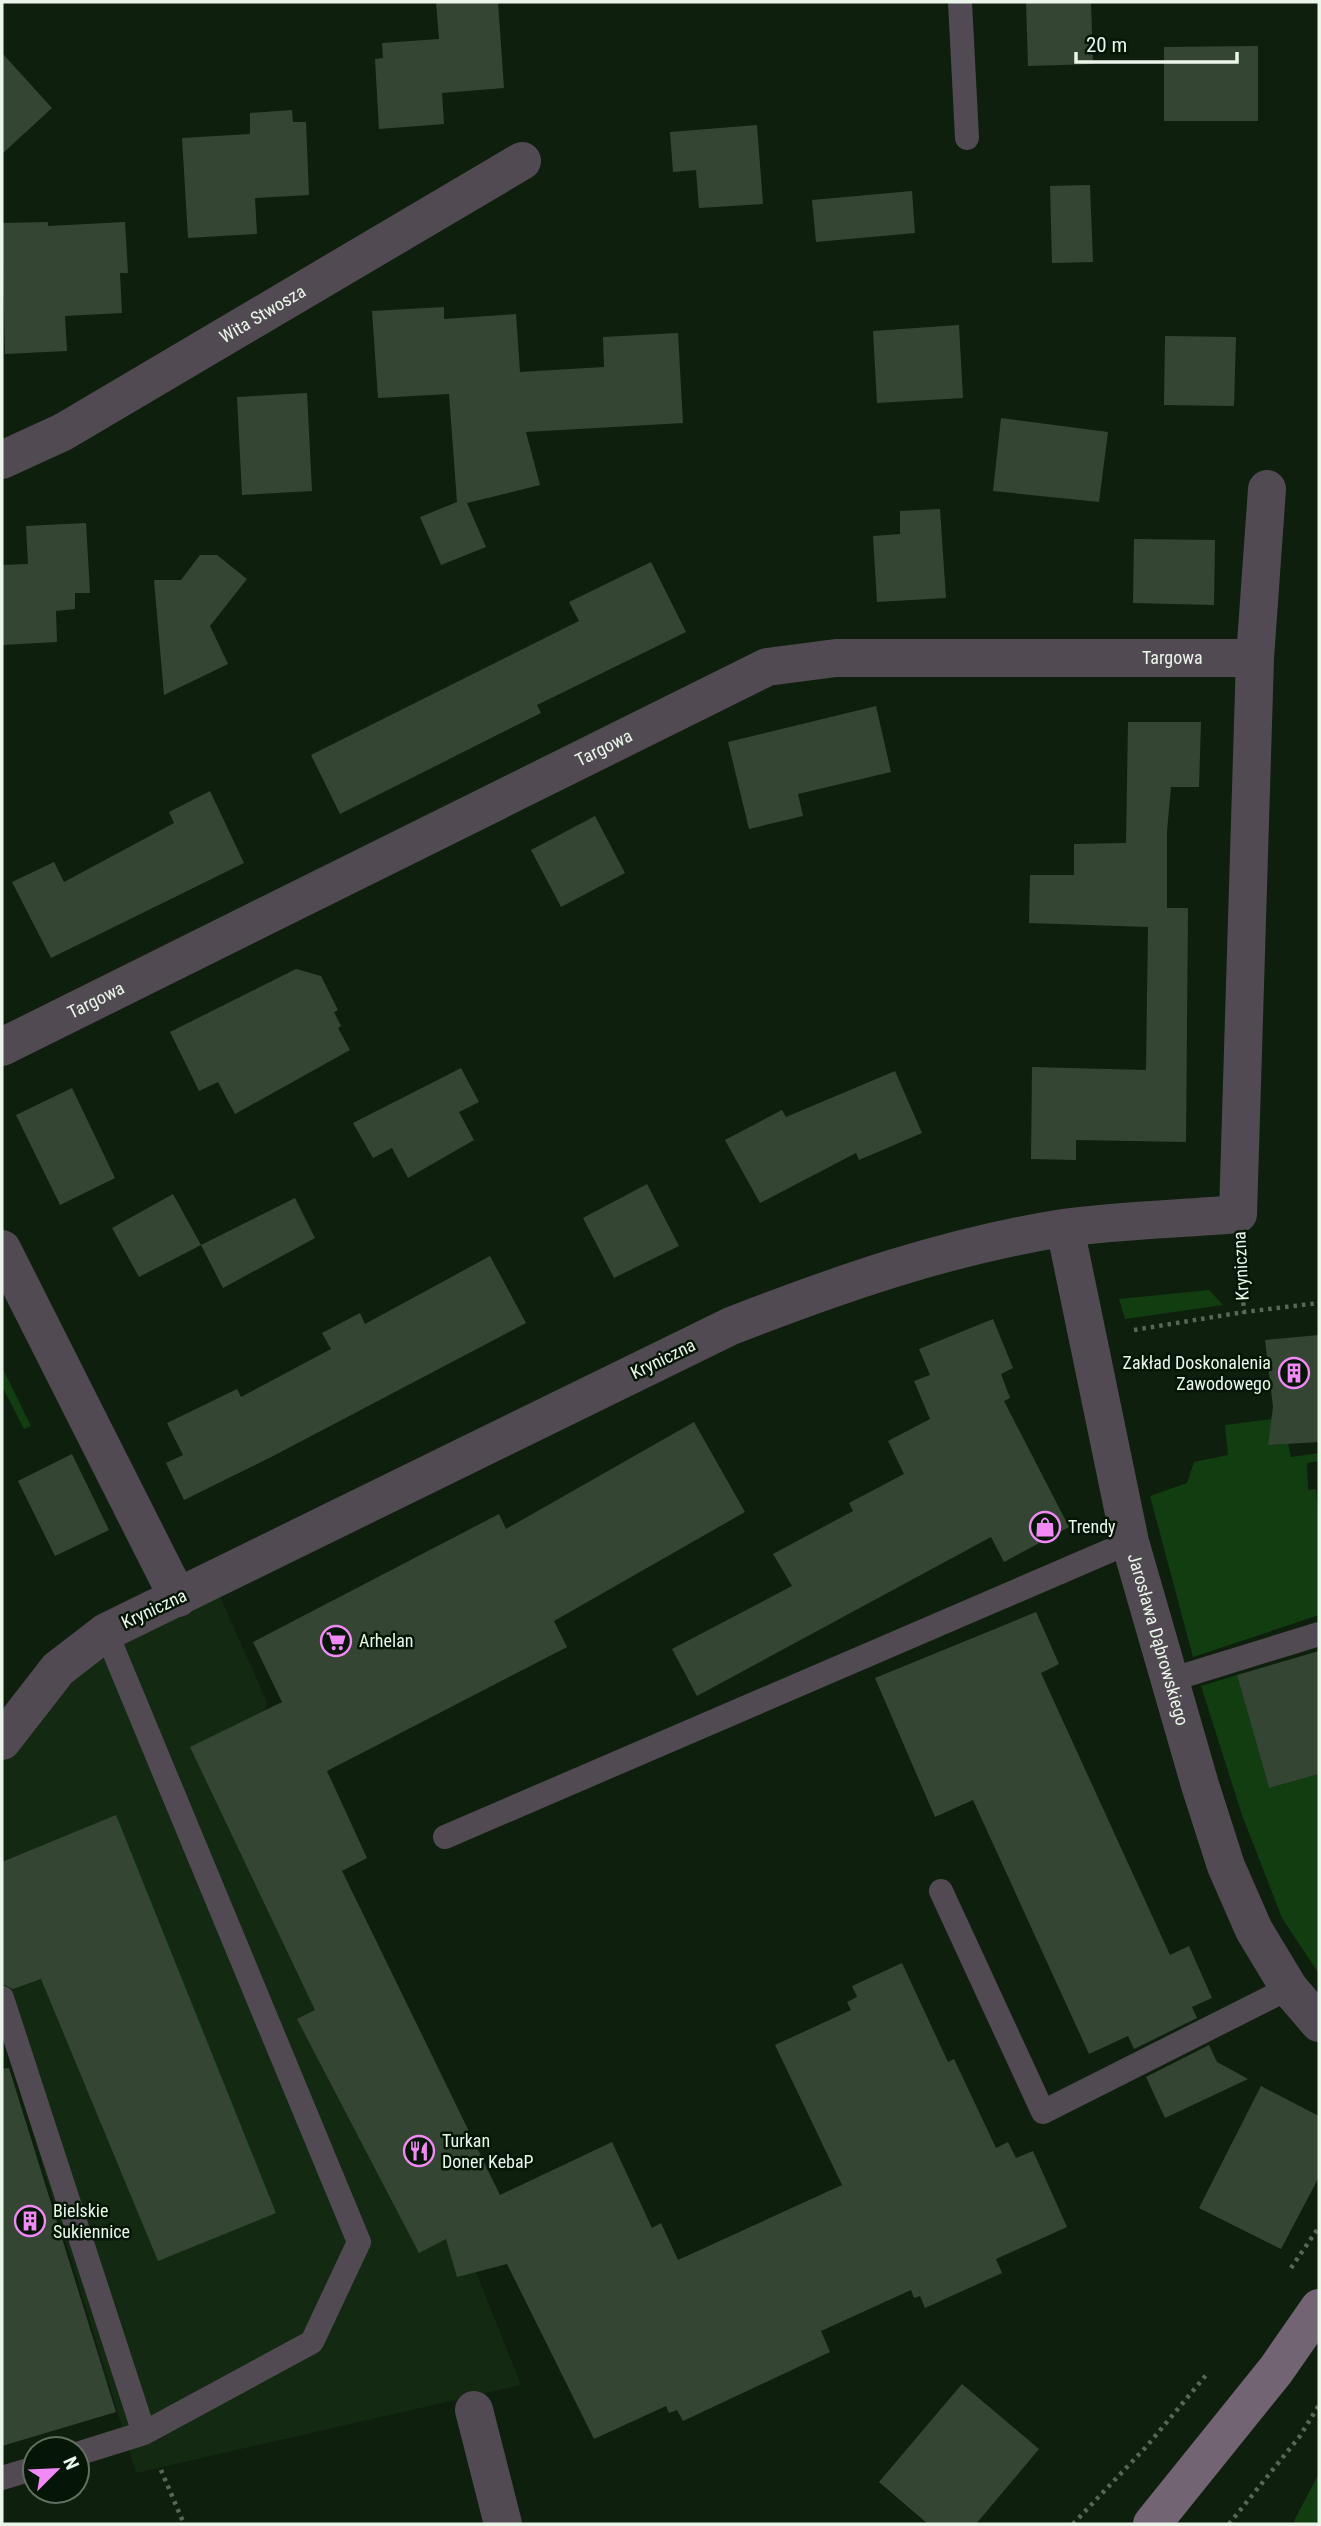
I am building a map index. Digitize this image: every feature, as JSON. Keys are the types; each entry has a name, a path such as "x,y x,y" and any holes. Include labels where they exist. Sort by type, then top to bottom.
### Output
{"street":[{"name":"Wita Stwosza","path":"2,460 63,432 522,161"},
{"path":"1238,1214 1255,658 1267,489"},
{"name":"Targowa","path":"2,1047 767,667 836,658 1255,658"},
{"name":"Kryniczna","path":"2,1741 58,1669 106,1632 731,1326 830,1287 932,1256 1065,1228 1238,1214"},
{"name":"Jarosława Dąbrowskiego","path":"1065,1228 1130,1542 1226,1866 1254,1930 1289,1988 1319,2023"},
{"path":"2,1249 178,1598"},
{"path":"1152,2524 1276,2370 1319,2308"},
{"path":"474,2410 503,2524"},
{"path":"1186,2483 1187,2524"}],"lane":[{"path":"960,2 968,138"},
{"path":"445,1837 1130,1542"},
{"path":"91,2450 144,2433 312,2342 359,2242 106,1632"},
{"path":"1170,1679 1319,1634"},
{"path":"941,1891 1043,2112 1289,1988"},
{"path":"2,1998 144,2433"},
{"path":"2,2478 21,2472"}],"path":[{"name":"Kryniczna","path":"1238,1214 1244,1312 1319,1303"},
{"path":"1088,1338 1244,1312"},
{"path":"1284,2277 1319,2227"},
{"path":"1073,2524 1146,2446 1208,2373"},
{"path":"1229,2524 1300,2436 1319,2405"},
{"path":"171,2492 184,2524"}],"shaded area":[{"path":"213,1581 267,1702 265,1712 486,2166 439,2191 476,2272 521,2385 136,2473 2,2031 2,1740 58,1669"}],"green space":[{"path":"1209,1290 1223,1305 1125,1319 1119,1299"},
{"path":"2,1367 31,1426 24,1429 2,1386"},
{"path":"1272,1419 1268,1445 1288,1444 1291,1457 1319,1453 1319,1461 1307,1463 1308,1490 1316,1489 1319,1522 1319,1615 1193,1657 1150,1496 1187,1483 1194,1462 1228,1455 1225,1425"},
{"path":"1237,1675 1269,1788 1319,1774 1319,1974 1282,1918 1242,1815 1201,1686"},
{"path":"1319,2473 1319,2524 1297,2524 1294,2521"}],"building":[{"path":"436,2 498,2 504,88 442,93 444,124 379,129 375,59 383,58 382,43 439,39"},
{"path":"1026,2 1091,2 1093,64 1028,66"},
{"path":"1258,46 1258,121 1164,121 1164,47"},
{"path":"2,53 52,108 2,154"},
{"path":"292,110 293,122 306,122 309,195 255,198 257,234 188,238 182,138 250,134 250,113"},
{"path":"757,125 763,204 699,208 696,170 673,172 670,132"},
{"path":"1090,185 1093,262 1052,263 1050,186"},
{"path":"912,191 915,233 816,242 812,200"},
{"path":"48,222 48,226 125,222 128,273 120,273 122,313 65,316 67,351 5,354 2,223"},
{"path":"444,307 444,319 516,314 520,372 604,367 603,337 678,333 683,423 526,432 540,485 467,503 486,547 441,565 420,517 457,502 449,394 378,398 372,311"},
{"path":"959,325 963,398 877,403 873,331"},
{"path":"1165,336 1236,337 1234,406 1164,405"},
{"path":"307,393 312,491 242,495 237,397"},
{"path":"1001,418 1108,432 1099,502 993,491"},
{"path":"940,509 946,598 877,602 873,536 900,534 900,511"},
{"path":"86,523 90,593 75,593 75,609 56,611 57,642 2,645 2,565 28,564 26,526"},
{"path":"1134,539 1215,540 1214,605 1133,603"},
{"path":"200,555 217,555 247,579 210,626 228,664 164,695 154,580 181,580"},
{"path":"651,562 686,632 537,705 541,713 340,814 311,755 579,621 569,602"},
{"path":"876,706 891,772 798,794 803,816 749,829 728,742"},
{"path":"1128,722 1201,722 1199,787 1171,787 1167,831 1167,908 1188,908 1186,1142 1076,1140 1076,1160 1031,1159 1032,1067 1146,1070 1148,927 1029,923 1030,875 1074,875 1074,844 1126,843"},
{"path":"210,791 244,863 51,958 12,882 54,862 64,882 174,823 169,812"},
{"path":"595,816 625,873 561,907 531,850"},
{"path":"296,969 321,976 338,1010 334,1012 341,1026 338,1028 350,1050 235,1114 218,1082 199,1091 170,1032"},
{"path":"461,1068 479,1102 459,1112 474,1140 408,1178 392,1148 373,1158 353,1123"},
{"path":"895,1071 922,1133 859,1160 856,1153 760,1203 725,1140 782,1110 786,1117"},
{"path":"72,1088 115,1178 60,1205 16,1115"},
{"path":"647,1184 679,1246 614,1278 583,1218"},
{"path":"173,1194 201,1245 139,1277 112,1228"},
{"path":"295,1198 315,1238 223,1288 201,1245"},
{"path":"490,1256 526,1323 184,1500 166,1463 183,1455 167,1423 237,1389 241,1397 331,1349 322,1333 360,1313 365,1324"},
{"path":"993,1319 1013,1368 1001,1374 1010,1398 1004,1401 1069,1527 1004,1562 991,1537 697,1696 672,1649 792,1586 773,1554 853,1511 849,1503 904,1474 888,1441 930,1419 914,1381 930,1375 919,1349"},
{"name":"Zakład Doskonalenia Zawodowego","path":"1319,1335 1319,1442 1268,1445 1273,1407 1265,1340"},
{"path":"694,1422 745,1512 554,1621 567,1647 327,1771 367,1858 342,1871 500,2195 612,2142 652,2228 661,2223 678,2260 842,2185 775,2045 851,2010 847,2002 857,1997 852,1986 902,1963 948,2062 954,2059 996,2148 1008,2142 1016,2158 1033,2151 1067,2227 996,2259 1002,2273 925,2308 920,2296 914,2298 911,2290 821,2331 830,2352 683,2421 677,2410 669,2413 666,2406 594,2439 507,2264 457,2277 446,2239 419,2253 297,2019 315,2010 190,1747 282,1702 253,1642 499,1514 506,1529"},
{"path":"72,1454 109,1530 55,1556 18,1481"},
{"path":"1036,1612 1059,1664 1041,1673 1170,1955 1189,1946 1212,1998 1192,2007 1197,2018 1134,2049 1128,2036 1089,2054 973,1800 935,1817 875,1678"},
{"path":"1319,1651 1319,1774 1269,1788 1237,1675"},
{"path":"116,1815 276,2213 158,2261 41,1979 13,1989 2,1984 2,1862"},
{"path":"1209,2045 1217,2062 1248,2079 1165,2118 1146,2077"},
{"name":"Bielskie Sukiennice","path":"9,2068 116,2412 39,2435 21,2435 21,2440 2,2446 2,2069"},
{"path":"1261,2086 1319,2116 1319,2177 1281,2249 1199,2208"},
{"path":"962,2384 1039,2449 976,2524 928,2524 879,2482"}],"place":[{"name":"Zakład Doskonalenia Zawodowego","path":"1294,1373"},
{"name":"Trendy","path":"1045,1527"},
{"name":"Arhelan","path":"336,1641"},
{"name":"Turkan Doner KebaP","path":"419,2151"},
{"name":"Bielskie Sukiennice","path":"30,2221"}]}
